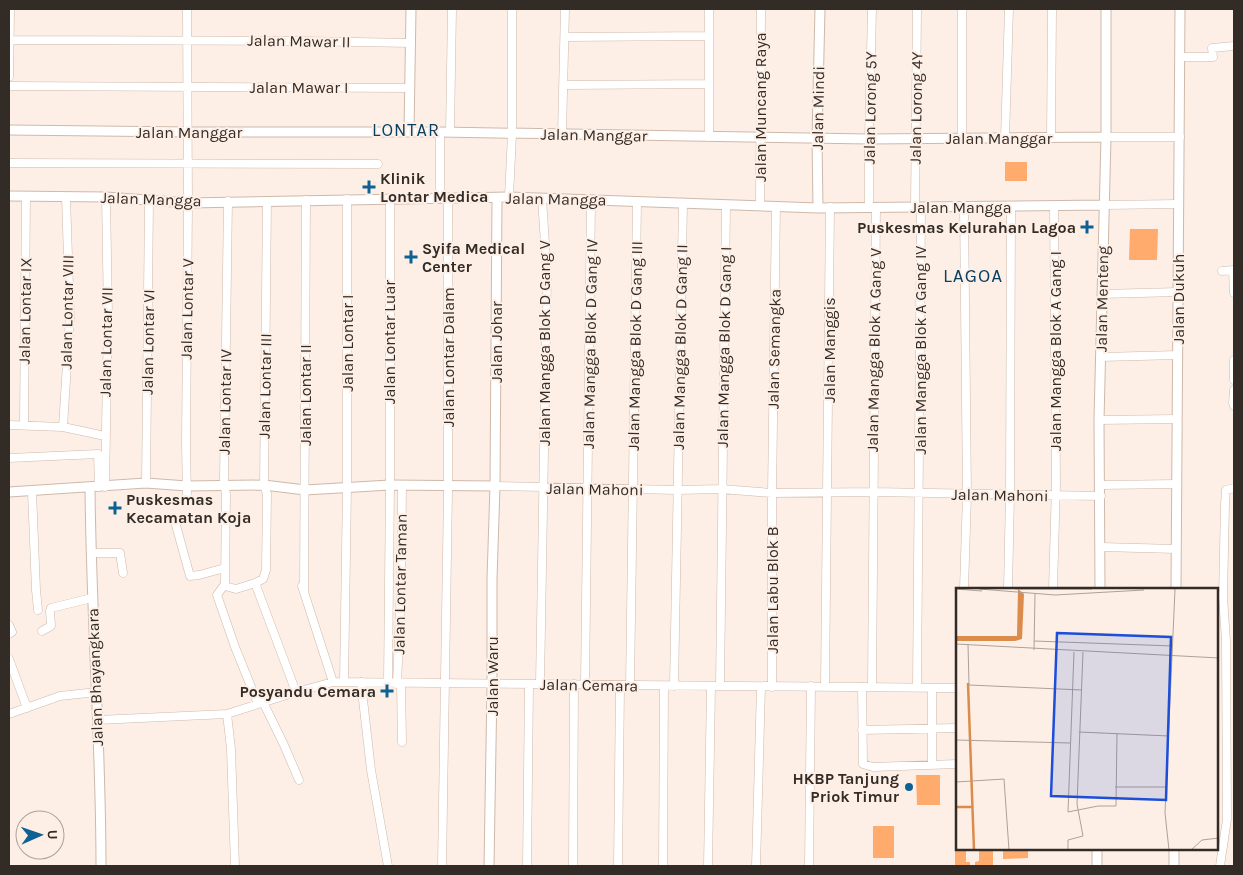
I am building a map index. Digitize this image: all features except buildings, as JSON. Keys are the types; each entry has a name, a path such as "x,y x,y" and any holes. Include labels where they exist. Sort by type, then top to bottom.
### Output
{"street":[{"path":"9,77 10,9"},
{"name":"Jalan Lontar V","path":"186,9 188,86 187,499"},
{"path":"409,132 411,9"},
{"path":"450,132 452,9"},
{"path":"509,197 512,134 512,9"},
{"path":"562,134 565,9"},
{"path":"709,9 709,137"},
{"name":"Jalan Muncang Raya","path":"760,205 761,9"},
{"name":"Jalan Mindi","path":"818,208 817,138 820,9"},
{"name":"Jalan Lorong 5Y","path":"872,9 869,139 872,207"},
{"name":"Jalan Lorong 4Y","path":"917,9 915,138 918,207"},
{"path":"962,9 962,138"},
{"path":"1005,138 1009,9"},
{"path":"1050,138 1052,9"},
{"name":"Jalan Menteng","path":"1100,588 1099,420 1106,137 1106,9"},
{"name":"Jalan Dukuh","path":"1176,588 1180,9"},
{"path":"565,37 709,36"},
{"name":"Jalan Mawar II","path":"10,40 410,43"},
{"path":"1180,57 1213,57 1212,48 1234,46"},
{"path":"564,85 709,84"},
{"name":"Jalan Mawar I","path":"9,86 410,88"},
{"name":"Jalan Manggar","path":"9,130 450,132 869,139 1180,137"},
{"name":"Jalan Lontar Dalam","path":"440,132 444,198 448,486 442,866"},
{"path":"9,163 378,164"},
{"name":"Jalan Mangga","path":"9,196 106,197 188,203 267,200 509,197 818,208 1104,205"},
{"name":"Jalan Lontar IX","path":"24,424 26,197"},
{"name":"Jalan Lontar VIII","path":"64,427 70,317 66,197"},
{"name":"Jalan Lontar VII","path":"98,487 105,436 108,316 106,197"},
{"name":"Jalan Lontar Luar","path":"390,198 390,485"},
{"name":"Jalan Johar","path":"495,486 497,198"},
{"name":"Jalan Mangga Blok D Gang V","path":"540,684 546,275 542,198"},
{"name":"Jalan Lontar I","path":"344,682 347,488 347,199"},
{"name":"Jalan Lontar III","path":"256,586 263,579 266,570 267,494 264,485 267,200"},
{"name":"Jalan Lontar II","path":"304,591 306,200"},
{"name":"Jalan Mangga Blok D Gang IV","path":"585,684 591,200"},
{"name":"Jalan Lontar VI","path":"146,483 150,201"},
{"name":"Jalan Lontar IV","path":"225,586 228,201"},
{"name":"Jalan Mangga Blok D Gang III","path":"630,686 637,202"},
{"name":"Jalan Mangga Blok D Gang II","path":"674,686 683,204"},
{"path":"1104,205 1178,204"},
{"name":"Jalan Mangga Blok D Gang I","path":"720,686 726,205"},
{"name":"Jalan Semangka","path":"772,493 776,206"},
{"path":"1008,588 1012,206"},
{"name":"Jalan Mangga Blok A Gang I","path":"1053,588 1055,496 1054,206"},
{"name":"Jalan Manggis","path":"825,686 830,207"},
{"name":"Jalan Mangga Blok A Gang V","path":"872,207 872,687"},
{"name":"Jalan Mangga Blok A Gang IV","path":"916,687 918,207"},
{"path":"964,207 967,494 964,588"},
{"path":"1222,271 1234,270 1234,292"},
{"path":"1102,294 1178,292"},
{"path":"1101,357 1178,355"},
{"path":"1234,360 1234,380"},
{"path":"1234,390 1234,406"},
{"path":"1099,420 1177,419"},
{"path":"9,425 24,424 64,427 105,436"},
{"path":"9,458 98,454 98,487"},
{"name":"Jalan Mahoni","path":"9,492 146,483 187,486 264,485 305,490 402,485 633,490 721,489 772,493 873,492 1010,496 1100,496"},
{"path":"1100,485 1177,484"},
{"name":"Jalan Lontar Taman","path":"388,683 390,485"},
{"name":"Jalan Lontar Taman","path":"402,485 399,684 402,742"},
{"name":"Jalan Waru","path":"489,866 492,579 495,486"},
{"name":"Jalan Bhayangkara","path":"98,487 91,553 98,720 101,866"},
{"path":"1220,866 1227,819 1226,641 1223,597 1225,504 1226,490 1234,488"},
{"path":"32,491 38,610"},
{"name":"Jalan Labu Blok B","path":"772,493 772,687"},
{"path":"174,518 190,576 199,576 225,568"},
{"path":"1225,541 1234,541"},
{"path":"1100,547 1176,549"},
{"path":"91,553 120,553 123,573"},
{"path":"299,580 333,682"},
{"path":"296,692 256,586 236,589 225,586 217,592 217,598 235,647 261,703 284,745 299,780"},
{"path":"42,632 52,626 51,608 92,598"},
{"path":"9,625 12,632 9,634"},
{"path":"1226,641 1234,640"},
{"path":"9,658 11,674 27,708"},
{"name":"Jalan Cemara","path":"98,720 227,714 333,682 585,684 620,689 630,686 664,690 674,686 711,688 720,686 825,686 956,688"},
{"path":"361,682 371,770 388,866"},
{"path":"527,866 530,684"},
{"path":"573,866 574,684"},
{"path":"809,866 811,686"},
{"path":"756,866 761,687"},
{"path":"862,687 862,761 865,765 873,767 956,764"},
{"path":"708,866 711,688"},
{"path":"932,688 932,764"},
{"path":"618,866 620,689"},
{"path":"663,866 664,690"},
{"path":"9,714 60,696 97,692"},
{"path":"227,714 231,749 234,866"},
{"path":"862,730 956,728"},
{"path":"1097,850 1097,866"},
{"path":"1174,850 1174,866"}],"shaded area":[{"path":"1005,162 1027,162 1027,181 1005,181"},
{"path":"1130,229 1158,229 1157,260 1129,260"},
{"path":"916,775 940,775 940,805 917,805"},
{"path":"873,826 894,826 894,858 873,858"},
{"path":"956,847 956,850 966,850 966,862 970,862 970,866 955,866"},
{"path":"979,850 993,850 993,866 975,866 975,862 979,861"},
{"path":"1003,850 1028,850 1028,858 1003,859"}],"place":[{"name":"Klinik Lontar Medica","path":"369,187"},
{"name":"Puskesmas Kelurahan Lagoa","path":"1087,227"},
{"name":"Syifa Medical Center","path":"411,257"},
{"name":"Puskesmas Kecamatan Koja","path":"115,508"},
{"name":"Posyandu Cemara","path":"387,691"},
{"name":"HKBP Tanjung Priok Timur","path":"909,787"}],"district":[{"name":"LONTAR","path":"406,130"},
{"name":"LAGOA","path":"973,276"}]}
